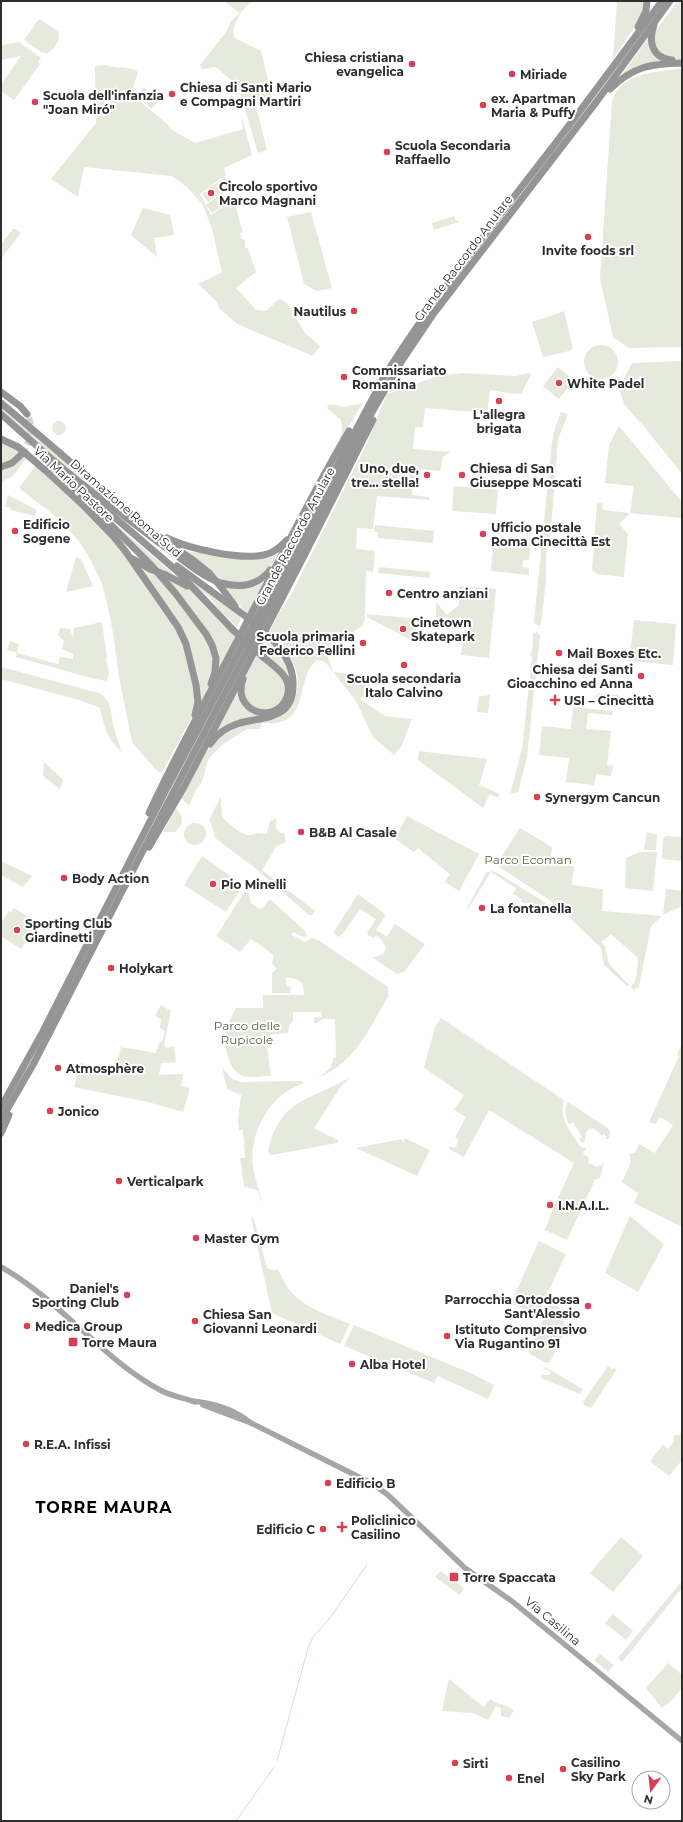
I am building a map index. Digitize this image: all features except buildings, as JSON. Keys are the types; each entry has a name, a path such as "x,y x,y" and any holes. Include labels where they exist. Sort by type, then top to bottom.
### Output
{"highway":[{"path":"631,42 646,12 647,1"},
{"name":"Grande Raccordo Anulare","path":"1,1107 22,1071 147,836 364,413 393,362 430,308 600,86 662,1"},
{"name":"Grande Raccordo Anulare","path":"175,781 406,354 437,308 597,101 670,1"},
{"path":"661,13 652,32 651,39 653,48 657,54 664,59 682,62"},
{"path":"597,101 622,77 636,69 653,64 682,62"},
{"path":"1,392 19,405 27,414"},
{"path":"198,760 364,440 378,410 382,396"},
{"path":"1,403 147,528 209,573 243,614 269,636 284,652 292,670 293,688 288,704 282,712 273,717 240,723 223,730 198,760 175,781"},
{"path":"190,728 203,706 330,463 355,422 364,413"},
{"name":"Diramazione Roma Sud","path":"1,414 46,460"},
{"name":"Diramazione Roma Sud","path":"1,420 82,484 187,574 243,614"},
{"name":"Via Mario Pastore","path":"1,439 18,447 45,470 91,512 126,552"},
{"path":"1,467 12,463 22,454"},
{"path":"46,460 169,564 210,608"},
{"path":"46,460 158,573 208,637 214,653 216,665 214,677 203,706"},
{"path":"82,484 188,564 219,582 240,586 254,583 266,576 280,557"},
{"path":"147,528 169,540 198,549 256,556 268,554 277,549 296,527"},
{"path":"126,552 137,562 185,584 282,674 289,686 288,694 284,702 277,709 266,713 259,713 251,709 242,698 241,685 252,657"},
{"path":"126,552 174,620 186,642 198,698 198,707 190,728 175,781 132,864"},
{"name":"Grande Raccordo Anulare","path":"1,1120 18,1092 132,864"},
{"path":"1,1098 22,1071"},
{"path":"1,1133 18,1092"}],"main road":[{"name":"Via Casilina","path":"1,1267 18,1276 51,1303 96,1344 128,1369 155,1387 239,1420 251,1423 371,1482 388,1495 465,1568 513,1602 682,1741"},
{"name":"Via Casilina","path":"1,1270 27,1284"},
{"name":"Via Casilina","path":"192,1401 220,1407 243,1416 251,1423"},
{"name":"Via Casilina","path":"659,1722 682,1736"}],"green space":[{"path":"224,1 253,1 240,14 233,31 235,38 261,51 273,101 256,106 267,150 258,153 238,86 216,67 202,69 200,65 227,31 231,21 240,13"},
{"path":"617,1 646,1 643,14 613,59"},
{"path":"678,1 682,3 682,60 675,60 656,51 654,33"},
{"path":"39,19 58,31 59,34 58,41 52,50 47,54 41,52 24,40"},
{"path":"649,37 664,62 621,76"},
{"path":"19,42 41,58 38,62 40,64 14,100 1,91 1,84 21,56 1,60 1,45"},
{"path":"106,65 127,68 138,72 133,89 135,97 166,123 172,130 195,143 243,129 241,113 252,155 224,168 226,175 200,194 211,215 234,199 243,232 240,234 241,238 245,240 245,247 248,249 256,272 236,288 256,310 266,311 279,299 287,303 305,333 320,346 313,356 237,324 219,308 217,302 198,284 222,272 212,229 203,205 187,187 172,176 84,167 78,197 51,179 96,123 95,66"},
{"path":"682,69 682,347 629,348 613,337 600,278 612,101 623,85 638,76"},
{"path":"144,87 159,101 151,109 137,95"},
{"name":"Circolo sportivo Marco Magnani","path":"225,177 229,182 219,190 221,192 208,202 202,194"},
{"path":"222,193 228,202 212,213 206,205"},
{"path":"143,208 170,215 174,235 154,238 157,257 131,235"},
{"path":"311,212 332,288 317,291 304,284 287,217"},
{"path":"454,216 456,221 458,220 459,222 434,230 432,223"},
{"path":"13,229 16,229 21,233 3,256 2,260 1,244"},
{"path":"564,311 573,349 543,357 532,322"},
{"path":"604,345 611,347 616,352 618,362 616,372 611,377 598,379 591,377 586,372 584,359 586,352 591,347"},
{"path":"682,361 682,474 624,404 619,388 632,363"},
{"name":"White Padel","path":"558,367 574,380 559,399 543,386"},
{"path":"462,373 515,376 529,373 531,375 521,394 490,390 487,413 425,408 423,427 415,427 413,449 450,452 443,457 440,471 418,469 417,478 414,478 412,495 429,497 429,500 377,496 373,529 357,528 356,549 375,551 373,572 366,571 365,617 363,625 326,651 333,672 326,663 317,660 307,675 299,703 289,718 279,723 262,723 260,729 247,729 222,745 208,760 202,782 196,790 189,806 181,798 203,756 218,738 227,731 242,724 279,717 295,697 298,685 292,660 287,652 269,633 280,611 291,595 366,445 387,394 438,376"},
{"path":"363,403 339,441 342,430 341,420 327,408 329,404 344,407"},
{"path":"1,405 141,526 37,443 1,409"},
{"path":"561,412 568,414 558,439 550,542 546,554 546,581 541,624 538,626 534,622 552,442"},
{"path":"56,421 62,421 66,425 66,431 62,435 56,435 52,431 52,425"},
{"path":"619,426 682,502 682,518 630,513 634,486 605,483 609,445"},
{"path":"1,441 20,452 12,459 1,465"},
{"path":"23,454 27,458 12,477 1,482 1,469"},
{"path":"36,465 83,507 120,548 150,589 183,641 196,698 193,715 162,772 158,772 132,742 119,677 107,602 101,581 89,557 79,541 59,519 19,488"},
{"path":"454,486 498,490 496,514 452,511"},
{"path":"8,495 37,510 34,516 5,507"},
{"path":"597,503 603,503 602,510 630,513 619,524 628,534 624,577 597,574 592,570"},
{"path":"114,523 177,577 160,570"},
{"path":"375,525 434,531 433,543 378,538 378,532 374,531"},
{"path":"494,537 531,541 529,560 523,560 522,567 529,568 529,575 491,571"},
{"path":"184,551 256,559 268,558 279,553 265,574 243,584 219,580"},
{"path":"76,557 81,559 93,586 66,592"},
{"path":"140,566 154,573 175,597 211,646 214,666 209,685 202,701 200,702 188,643"},
{"path":"379,567 430,572 429,578 378,573"},
{"path":"181,572 242,616 237,627 219,610 209,596 198,590"},
{"path":"166,577 190,590 215,617 236,636 218,671 218,656"},
{"path":"265,581 248,613 242,609 226,588 245,589"},
{"path":"460,586 496,589 489,658 461,655 466,620 436,617 436,602 447,615 459,605"},
{"path":"367,614 418,619 415,642 367,617"},
{"path":"634,620 676,624 673,665 629,661"},
{"path":"102,622 107,658 105,661 107,662 109,674 107,681 95,679 16,657 17,653 58,664 60,657 73,659 73,654 62,649 64,641 58,635 60,628 70,629 73,638 74,628"},
{"path":"537,632 540,635 527,757 518,792 510,794 522,749 532,657 530,655 533,648 533,634"},
{"path":"267,638 280,649 291,679 288,679 260,650"},
{"path":"10,641 19,644 17,653 7,650"},
{"path":"257,655 285,680 287,691 281,705 264,712 244,701 243,681"},
{"path":"1,667 99,693 109,703 114,728 122,752 110,738 105,727 100,708 79,700 1,679"},
{"path":"333,672 377,677 360,699 385,716 412,719 401,747 394,755 373,737 356,701"},
{"path":"239,690 259,716 216,734 236,691"},
{"path":"599,693 617,695 621,700 617,703 597,701 595,697"},
{"path":"490,695 488,713 477,712 479,696"},
{"path":"573,707 613,711 612,715 588,713 586,729 611,731 607,765 613,766 611,776 596,774 594,785 566,782 569,758 539,755 542,726 571,729"},
{"path":"419,751 487,759 479,785 500,794 498,798 490,794 483,808 418,760"},
{"path":"44,762 63,780 60,789 43,776"},
{"path":"221,796 222,817 238,831 247,835 256,833 267,834 270,821 276,818 276,828 281,833 284,833 286,842 277,846 262,870 315,911 312,915 309,915 255,868 215,838 209,820"},
{"path":"176,808 182,818 180,827 175,832 163,832"},
{"path":"407,816 479,854 459,891 445,882 450,874 418,848 414,852 395,839"},
{"path":"195,823 203,826 206,834 203,842 195,845 187,842 184,834 187,826"},
{"name":"Parco Ecoman","path":"520,828 552,847 550,864 574,866 572,885 603,889 602,911 662,916 651,926 639,987 633,990 631,985 635,983 638,962 637,957 611,934 601,942 605,946 609,964 629,985 627,986 604,965 601,948 566,914 548,899 496,865"},
{"path":"647,832 657,835 656,850 644,850"},
{"path":"666,836 682,837 682,861 662,859 663,839"},
{"path":"640,852 657,852 653,891 625,888 626,858"},
{"name":"Pio Minelli","path":"202,856 242,884 242,887 226,912 184,885"},
{"path":"1,861 32,876 23,887 1,875"},
{"path":"491,871 496,872 546,903 542,909 537,910 528,903 523,903 521,901 522,899 513,894 516,888 491,872 468,909 467,908 486,873"},
{"path":"666,889 682,891 682,906 663,915"},
{"name":"Parco delle Rupicole","path":"245,891 249,894 251,903 259,909 264,907 270,899 305,931 307,936 302,937 294,932 291,934 292,935 305,942 312,938 318,940 388,987 388,997 360,1044 342,1063 318,1078 332,1065 333,1058 336,1058 335,1019 323,1019 317,1023 314,1023 314,1017 322,1017 321,1012 293,1012 293,1021 289,1025 288,1033 268,1035 266,1040 271,1076 243,1076 234,1069 230,1063 226,1049 225,1036 228,1024 236,1008 263,1008 263,995 304,995 303,984 293,978 286,978 286,986 291,987 290,993 272,993 272,973 277,969 272,963 274,955 251,939 240,952 218,937 217,935"},
{"path":"358,894 385,914 376,930 387,937 395,924 425,944 404,972 397,974 373,958 383,954 386,948 382,940 376,935 374,938 367,933 376,919 360,909 339,937 333,933"},
{"name":"Sporting Club Giardinetti","path":"14,908 38,923 21,949 1,936 1,923 9,911 11,912"},
{"path":"161,1005 171,1011 164,1045 166,1048 174,1046 176,1062 161,1063 159,1075 183,1074 181,1086 190,1088 183,1112 148,1102 74,1087 81,1063 108,1069 109,1066 116,1068 121,1047 156,1053 159,1043 162,1042 165,1031 160,1028 161,1019 155,1016"},
{"path":"441,1018 564,1100 564,1119 569,1130 580,1146 585,1148 586,1150 583,1152 585,1156 589,1158 588,1163 598,1167 598,1165 602,1166 603,1162 604,1163 600,1178 595,1180 567,1240 545,1230 574,1163 489,1110 464,1157 449,1149 450,1146 455,1148 459,1140 455,1138 466,1117 454,1110 464,1095 424,1068 435,1027"},
{"path":"682,1043 682,1227 634,1203 638,1193 622,1182 631,1162 629,1154 635,1153 639,1144 655,1153 673,1125 660,1117 655,1124 649,1122 679,1056 677,1055"},
{"path":"222,1067 231,1078 240,1082 302,1081 304,1083 287,1091 278,1098 265,1115 256,1136 253,1146 253,1168 262,1201 258,1191 244,1186 240,1158 245,1158 243,1130 239,1130 238,1120 241,1095 227,1089"},
{"path":"350,1077 339,1089 314,1128 338,1140 337,1143 272,1155 269,1154 268,1151 274,1133 281,1120 289,1110 309,1097"},
{"path":"568,1102 609,1129 609,1139 605,1139 607,1137 604,1134 602,1136 595,1129 591,1128 587,1131 584,1142 582,1143 579,1139 582,1137 573,1122 569,1124 567,1119 565,1110"},
{"path":"402,1139 402,1142 406,1139 430,1150 417,1176 356,1148"},
{"path":"630,1216 664,1244 638,1292 605,1273"},
{"path":"251,1217 254,1219 267,1268 278,1270 286,1285 305,1304 320,1312 350,1324 340,1344 272,1313"},
{"path":"539,1241 566,1254 537,1315 511,1303"},
{"path":"555,1298 557,1300 566,1330 550,1362 546,1363 530,1354 529,1351 552,1300"},
{"path":"354,1325 475,1375 494,1385 488,1399 438,1376 434,1383 344,1346"},
{"path":"608,1366 611,1370 613,1368 617,1369 591,1408 584,1405 583,1402"},
{"path":"545,1367 583,1389 580,1394 541,1378 542,1375 549,1375 551,1372 544,1369"},
{"path":"680,1433 682,1433 682,1460 669,1476 650,1461 663,1445 668,1449 674,1442 674,1435 680,1435"},
{"path":"621,1537 643,1556 613,1592 590,1573"},
{"path":"440,1571 451,1579 455,1574 458,1577 455,1581 464,1588 460,1595 435,1577"},
{"path":"682,1581 682,1588 622,1662 618,1658"},
{"path":"613,1614 633,1631 626,1640 605,1623"},
{"path":"600,1654 614,1665 608,1672 594,1660"},
{"path":"668,1663 682,1675 682,1688 670,1702 662,1708 646,1688"},
{"path":"449,1679 484,1707 490,1699 514,1710 509,1718 501,1716 501,1709 496,1706 488,1720 473,1713 442,1711"}],"waterway":[{"path":"277,1761 308,1648 313,1637 329,1619 367,1565"},
{"path":"236,1821 274,1767"}],"tunnel":[{"path":"22,454 28,444 31,430 27,414"}],"place":[{"name":"Chiesa cristiana evangelica","path":"412,64"},
{"name":"Miriade","path":"512,74"},
{"name":"Chiesa di Santi Mario e Compagni Martiri","path":"172,94"},
{"name":"Scuola dell'infanzia \"Joan Miró\"","path":"35,102"},
{"name":"ex. Apartman Maria & Puffy","path":"483,105"},
{"name":"Scuola Secondaria Raffaello","path":"387,152"},
{"name":"Circolo sportivo Marco Magnani","path":"211,193"},
{"name":"Invite foods srl","path":"588,237"},
{"name":"Nautilus","path":"354,311"},
{"name":"Commissariato Romanina","path":"344,377"},
{"name":"White Padel","path":"559,383"},
{"name":"L'allegra brigata","path":"499,401"},
{"name":"Uno, due, tre... stella!","path":"427,475"},
{"name":"Chiesa di San Giuseppe Moscati","path":"462,475"},
{"name":"Edificio Sogene","path":"15,531"},
{"name":"Ufficio postale Roma Cinecittà Est","path":"483,534"},
{"name":"Centro anziani","path":"389,593"},
{"name":"Cinetown Skatepark","path":"403,629"},
{"name":"Scuola primaria Federico Fellini","path":"363,643"},
{"name":"Mail Boxes Etc.","path":"559,653"},
{"name":"Scuola secondaria Italo Calvino","path":"404,665"},
{"name":"Chiesa dei Santi Gioacchino ed Anna","path":"641,676"},
{"name":"USI – Cinecittà","path":"555,700"},
{"name":"Synergym Cancun","path":"537,797"},
{"name":"B&B Al Casale","path":"301,832"},
{"name":"Body Action","path":"64,878"},
{"name":"Pio Minelli","path":"213,884"},
{"name":"La fontanella","path":"482,908"},
{"name":"Sporting Club Giardinetti","path":"17,930"},
{"name":"Holykart","path":"111,968"},
{"name":"Atmosphère","path":"58,1068"},
{"name":"Jonico","path":"50,1111"},
{"name":"Verticalpark","path":"119,1181"},
{"name":"I.N.A.I.L.","path":"550,1205"},
{"name":"Master Gym","path":"196,1238"},
{"name":"Daniel's Sporting Club","path":"127,1295"},
{"name":"Parrocchia Ortodossa Sant'Alessio","path":"588,1306"},
{"name":"Chiesa San Giovanni Leonardi","path":"195,1321"},
{"name":"Medica Group","path":"27,1326"},
{"name":"Istituto Comprensivo Via Rugantino 91","path":"447,1336"},
{"name":"Torre Maura","path":"73,1342"},
{"name":"Alba Hotel","path":"352,1364"},
{"name":"R.E.A. Infissi","path":"26,1444"},
{"name":"Edificio B","path":"328,1483"},
{"name":"Policlinico Casilino","path":"342,1527"},
{"name":"Edificio C","path":"323,1529"},
{"name":"Torre Spaccata","path":"454,1577"},
{"name":"Sirti","path":"455,1763"},
{"name":"Casilino Sky Park","path":"563,1769"},
{"name":"Enel","path":"509,1778"}],"district":[{"name":"TORRE MAURA","path":"104,1507"}]}
